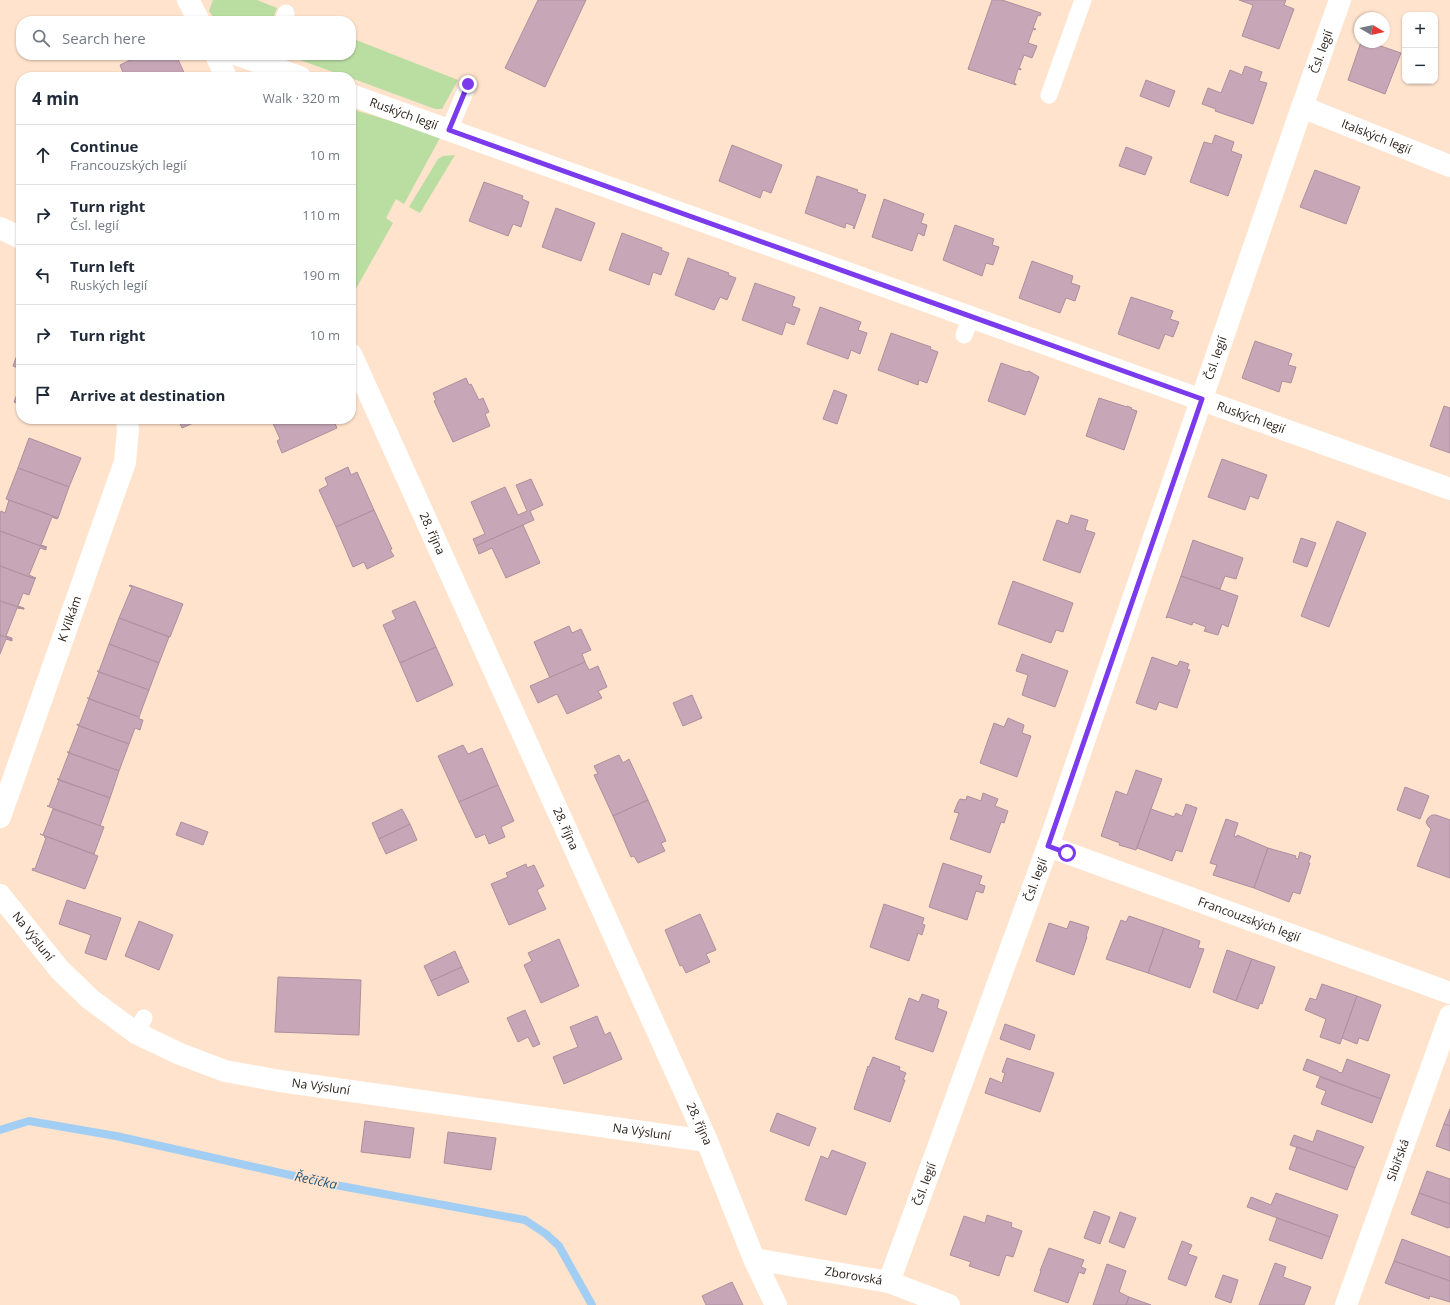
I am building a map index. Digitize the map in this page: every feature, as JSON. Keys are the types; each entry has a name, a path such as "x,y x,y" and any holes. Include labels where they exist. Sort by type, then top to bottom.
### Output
{"street":[{"path":"188,0 196,16"},
{"name":"Čsl. legií","path":"889,1282 1048,846 1340,0"},
{"path":"218,60 224,72"},
{"path":"267,60 290,72"},
{"name":"Ruských legií","path":"356,97 449,130 968,326 1202,399 1450,489"},
{"name":"Italských legií","path":"1302,107 1450,166"},
{"path":"0,228 16,236"},
{"name":"28. října","path":"356,365 706,1141 754,1259 776,1305"},
{"name":"K Vilkám","path":"0,817 125,462 127,424"},
{"name":"Francouzských legií","path":"1048,846 1450,993"},
{"name":"Na Výsluní","path":"0,895 59,969 90,999 140,1025 180,1054 225,1071 280,1081 706,1141"},
{"name":"Sibiřská","path":"1346,1305 1450,1016"},
{"name":"Zborovská","path":"754,1259 889,1282 948,1305"}],"lane":[{"path":"1049,95 1083,0"},
{"path":"449,130 468,84"}],"green space":[{"path":"213,0 257,0 277,8 274,16 212,16 209,11"},
{"path":"356,40 458,80 442,109 435,109 356,80 356,72 333,72 300,60 356,60"},
{"path":"356,110 441,136 404,204 396,199 386,218 393,223 356,289"},
{"path":"455,155 420,213 409,207 438,159 443,156"}],"building":[{"path":"538,0 586,0 545,87 505,68"},
{"path":"992,0 1002,0 1041,13 1040,16 1038,15 1033,28 1036,29 1033,29 1028,43 1037,46 1032,58 1024,55 1019,68 1021,70 1018,69 1014,83 1016,85 968,69"},
{"path":"1239,0 1286,0 1284,5 1294,9 1279,49 1242,36 1253,5"},
{"path":"1359,48 1386,48 1401,53 1385,94 1348,80"},
{"path":"130,60 178,60 184,72 123,72 120,65"},
{"path":"1245,66 1262,72 1259,81 1267,83 1253,124 1215,111 1216,109 1202,104 1208,88 1221,93 1230,70 1242,75"},
{"path":"1146,80 1175,91 1169,107 1140,96"},
{"path":"1215,135 1234,142 1231,151 1242,155 1228,196 1190,182 1204,142 1212,144"},
{"path":"732,145 782,165 771,193 763,190 760,198 719,181"},
{"path":"1126,147 1152,157 1145,175 1119,166"},
{"path":"1315,170 1360,187 1346,224 1300,207"},
{"path":"817,176 858,190 857,192 866,195 854,229 854,226 846,223 845,228 805,213"},
{"path":"484,182 523,196 522,199 529,202 521,227 513,224 508,236 469,221"},
{"path":"884,199 924,214 921,223 927,225 924,236 918,233 912,251 872,237"},
{"path":"556,208 595,223 581,261 542,247"},
{"path":"955,225 994,239 992,245 999,247 993,265 986,263 982,276 943,260"},
{"path":"622,233 662,248 661,250 669,253 661,275 653,272 649,285 609,270"},
{"path":"688,258 729,273 728,275 736,278 727,300 720,297 714,310 675,295"},
{"path":"1032,261 1073,276 1071,283 1080,286 1075,301 1066,298 1060,313 1019,298"},
{"path":"755,283 795,297 792,306 800,309 794,325 786,322 782,335 742,320"},
{"path":"1131,297 1173,311 1170,319 1179,322 1173,337 1165,334 1159,349 1118,334"},
{"path":"820,307 861,322 858,330 867,333 860,354 851,350 848,359 807,344"},
{"path":"891,333 931,347 930,349 938,352 927,383 919,380 918,385 878,370"},
{"path":"1255,341 1292,354 1288,365 1296,367 1291,383 1282,381 1279,392 1242,378"},
{"path":"16,358 16,367 13,366"},
{"path":"1001,363 1027,372 1029,371 1039,377 1025,415 988,401"},
{"path":"466,378 469,385 471,384 479,400 483,398 489,412 485,414 490,426 453,442 434,401 436,400 433,393"},
{"path":"834,390 847,395 837,424 823,419"},
{"path":"1099,398 1127,406 1137,411 1124,450 1086,436"},
{"path":"1444,406 1450,408 1450,453 1430,446"},
{"path":"180,424 191,424 182,428"},
{"path":"273,424 335,424 337,428 282,453 277,441 280,439"},
{"path":"29,438 81,458 69,487 18,468"},
{"path":"1222,459 1267,475 1258,499 1250,496 1245,510 1208,497"},
{"path":"348,467 351,475 357,472 374,510 336,527 319,490 328,485 325,478"},
{"path":"18,468 69,487 58,518 6,499"},
{"path":"531,479 543,505 530,511 534,520 476,546 473,539 485,534 471,502 505,487 518,515 527,511 516,485"},
{"path":"9,500 58,518 52,517 41,545 47,547 46,548 0,531 0,513 1,511 5,513"},
{"path":"374,510 392,549 390,550 394,556 367,569 364,562 353,567 336,527"},
{"path":"1071,515 1088,520 1085,530 1095,533 1080,573 1043,560 1057,520 1068,524"},
{"path":"1337,521 1366,533 1329,627 1301,616"},
{"path":"523,525 540,563 506,578 492,548 479,554 476,546"},
{"path":"0,531 46,548 46,550 40,548 29,575 36,578 35,579 0,566"},
{"path":"1301,538 1316,543 1307,567 1293,562"},
{"path":"1193,540 1243,558 1236,579 1225,576 1220,589 1181,576"},
{"path":"0,566 35,579 29,595 23,593 18,606 24,609 0,601"},
{"path":"1181,576 1238,596 1228,627 1222,624 1218,635 1204,631 1206,627 1193,622 1192,625 1168,617 1166,618"},
{"path":"1013,581 1073,603 1063,632 1056,630 1051,643 998,624"},
{"path":"130,585 183,604 170,637 119,618 132,587 129,586"},
{"path":"0,601 24,609 17,608 6,636 12,638 12,640 0,635"},
{"path":"415,601 436,647 400,663 383,625 396,619 392,611"},
{"path":"119,618 169,637 159,663 109,644"},
{"path":"569,626 572,633 581,629 591,650 582,654 585,662 550,678 534,642"},
{"path":"0,635 12,641 6,639 0,654"},
{"path":"109,644 159,663 149,690 97,671 99,671"},
{"path":"436,647 453,685 417,702 400,663"},
{"path":"1022,654 1068,671 1055,707 1022,695 1028,675 1016,671"},
{"path":"1152,657 1177,666 1180,661 1189,664 1187,669 1190,670 1177,708 1159,702 1156,710 1136,703"},
{"path":"585,662 589,670 598,666 607,687 598,691 602,698 567,714 557,694 538,703 530,686"},
{"path":"99,672 149,690 139,717 87,698 89,698"},
{"path":"692,695 702,718 683,726 673,703"},
{"path":"89,699 139,717 139,719 143,720 140,730 135,728 129,744 77,725 79,725"},
{"path":"1008,718 1024,725 1022,733 1031,736 1017,777 980,763 994,723 1004,727"},
{"path":"79,726 129,744 119,771 67,752 69,752"},
{"path":"463,745 468,754 482,748 498,785 459,802 438,756"},
{"path":"69,753 119,771 110,798 57,779 59,779"},
{"path":"619,755 623,763 629,759 648,800 613,816 594,775 598,774 594,766"},
{"path":"1136,770 1162,779 1136,850 1119,845 1120,843 1101,836 1116,791 1127,795"},
{"path":"59,780 110,798 100,826 47,806 49,806"},
{"path":"498,785 514,821 501,827 505,837 489,844 485,834 476,838 459,802"},
{"path":"1405,787 1429,796 1420,819 1397,810"},
{"path":"983,793 998,799 995,806 1008,811 1004,823 1001,822 990,853 950,839 959,813 954,812 960,799 966,800 967,796 981,801"},
{"path":"648,800 666,841 661,843 665,851 638,863 634,856 631,857 613,816"},
{"path":"1186,804 1197,808 1182,852 1176,850 1172,861 1137,848 1151,809 1174,817 1176,813 1182,816"},
{"path":"53,809 104,827 94,854 40,834 43,835"},
{"path":"402,809 410,824 379,839 372,823"},
{"path":"1432,815 1450,820 1450,878 1417,866 1431,829 1426,822"},
{"path":"1226,819 1238,823 1234,836 1237,837 1237,835 1268,848 1254,888 1213,875 1217,865 1210,863"},
{"path":"181,822 208,832 203,845 176,835"},
{"path":"410,824 417,840 386,854 379,839"},
{"path":"45,836 98,856 85,889 32,870 33,868 35,869 46,838 44,837"},
{"path":"1268,848 1296,856 1295,858 1298,859 1300,852 1311,856 1300,894 1293,892 1289,902 1254,888"},
{"path":"943,863 982,876 979,884 985,886 983,893 976,891 967,920 929,907"},
{"path":"526,864 527,868 534,865 544,886 537,890 546,909 509,925 491,884 508,877 506,873"},
{"path":"67,900 121,918 106,960 85,953 91,935 59,924"},
{"path":"884,904 924,918 922,924 925,925 922,935 918,933 909,961 870,947"},
{"path":"700,914 716,950 706,954 710,962 686,973 682,965 680,966 665,930"},
{"path":"1129,916 1164,928 1148,973 1106,959 1121,920 1126,922"},
{"path":"139,921 173,935 159,970 125,956"},
{"path":"1070,921 1089,927 1074,975 1036,961 1049,923 1067,929"},
{"path":"1164,928 1200,941 1198,948 1204,949 1190,988 1148,973"},
{"path":"559,939 579,986 541,1003 524,965 532,961 528,953"},
{"path":"1227,950 1252,959 1236,1001 1213,992"},
{"path":"455,951 462,967 431,981 424,966"},
{"path":"1252,959 1275,967 1262,1004 1260,1003 1258,1009 1236,1001"},
{"path":"462,967 469,982 438,996 431,981"},
{"path":"278,977 361,980 359,1035 275,1032"},
{"path":"1322,984 1357,996 1340,1044 1320,1037 1326,1019 1305,1010 1310,998 1316,1000"},
{"path":"922,994 939,1000 937,1008 947,1012 933,1052 895,1039 909,998 919,1002"},
{"path":"1357,996 1381,1005 1368,1041 1359,1038 1357,1044 1342,1038"},
{"path":"525,1010 540,1044 533,1047 528,1037 518,1042 507,1018"},
{"path":"597,1016 605,1035 610,1032 622,1059 564,1084 553,1057 578,1047 570,1027"},
{"path":"1005,1024 1035,1035 1030,1050 1000,1039"},
{"path":"873,1057 900,1067 899,1070 906,1073 903,1080 905,1080 890,1122 854,1109 868,1066 869,1067"},
{"path":"1007,1058 1054,1073 1040,1112 985,1093 990,1078 1002,1083 1005,1073 1002,1072"},
{"path":"1307,1059 1342,1073 1347,1059 1390,1075 1381,1099 1303,1070"},
{"path":"1320,1077 1381,1099 1372,1123 1321,1104 1326,1091 1316,1087"},
{"path":"1450,1109 1450,1126 1444,1124"},
{"path":"777,1113 816,1128 809,1146 770,1131"},
{"path":"365,1121 414,1128 410,1158 361,1152"},
{"path":"1444,1124 1450,1126 1450,1151 1436,1146"},
{"path":"1317,1130 1364,1147 1355,1168 1290,1145 1294,1135 1313,1142"},
{"path":"448,1132 496,1138 491,1170 444,1163"},
{"path":"1297,1147 1355,1168 1347,1190 1289,1169"},
{"path":"832,1150 866,1163 846,1215 805,1200 821,1156 828,1159"},
{"path":"1427,1171 1450,1179 1450,1204 1419,1193"},
{"path":"1276,1193 1338,1215 1330,1237 1247,1207 1251,1197 1271,1205"},
{"path":"1419,1193 1450,1204 1450,1227 1448,1228 1411,1214"},
{"path":"1094,1211 1110,1217 1100,1244 1084,1238"},
{"path":"1120,1212 1136,1218 1124,1248 1109,1242"},
{"path":"987,1215 1012,1223 1011,1227 1022,1231 1013,1257 1006,1255 999,1276 969,1266 971,1262 950,1255 964,1216 985,1223"},
{"path":"1277,1218 1330,1237 1322,1259 1269,1240"},
{"path":"1402,1239 1450,1257 1450,1281 1394,1261"},
{"path":"1182,1241 1192,1245 1188,1254 1197,1257 1186,1286 1168,1279"},
{"path":"1049,1248 1084,1260 1081,1267 1086,1269 1084,1274 1079,1272 1068,1303 1034,1291"},
{"path":"1394,1261 1450,1281 1450,1302 1430,1296 1429,1299 1385,1283"},
{"path":"1275,1263 1286,1267 1283,1277 1311,1287 1304,1305 1259,1305"},
{"path":"1107,1264 1126,1271 1119,1292 1129,1297 1126,1305 1093,1305"},
{"path":"1223,1275 1238,1280 1231,1303 1215,1297"},
{"path":"732,1282 743,1305 706,1305 702,1296"},
{"path":"1129,1297 1151,1305 1126,1305"}],"waterway":[{"name":"Řečička","path":"0,1130 29,1121 116,1136 330,1184 525,1220 546,1234 559,1246 592,1305"}],"route":[{"path":"468,84 449,130 1202,399 1048,846 1067,853"}]}
